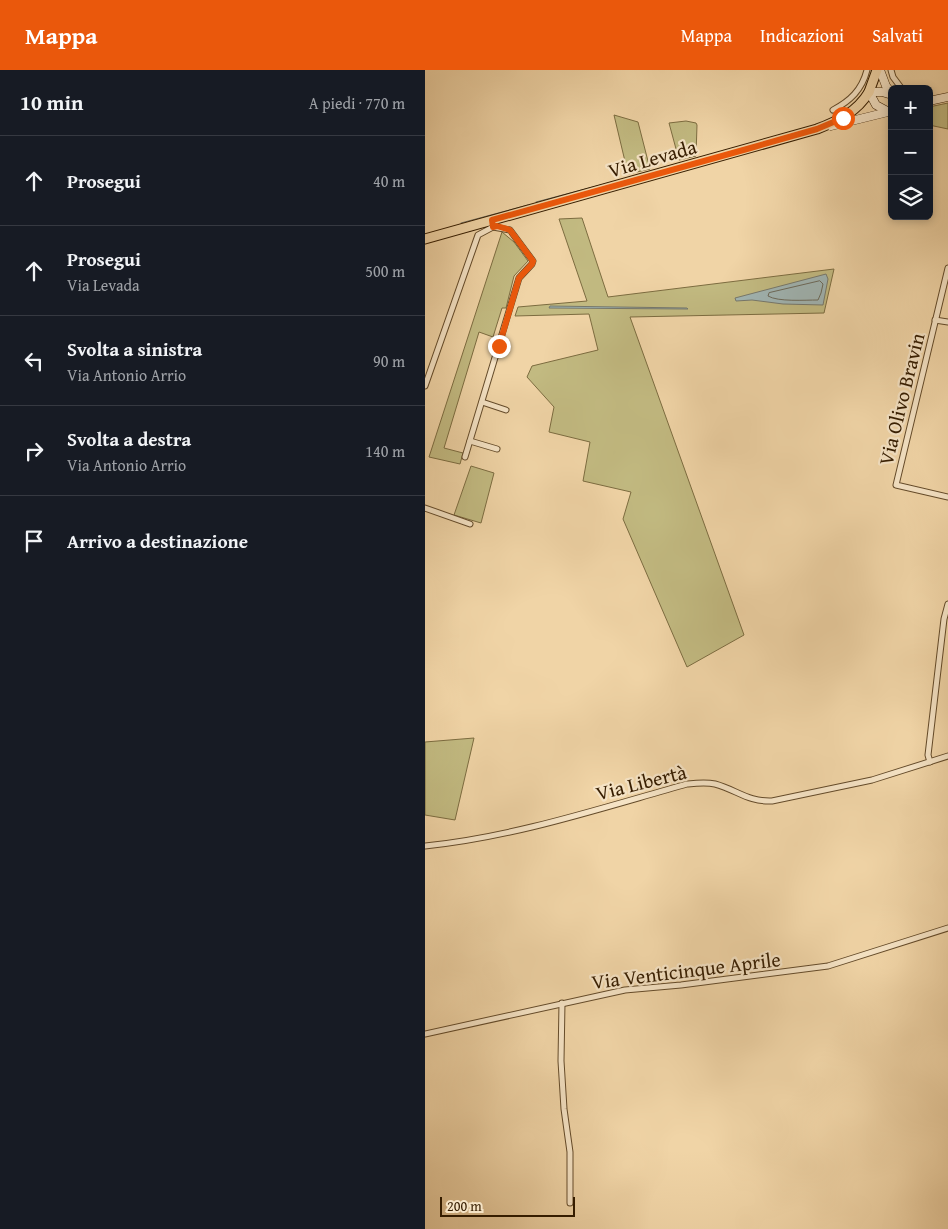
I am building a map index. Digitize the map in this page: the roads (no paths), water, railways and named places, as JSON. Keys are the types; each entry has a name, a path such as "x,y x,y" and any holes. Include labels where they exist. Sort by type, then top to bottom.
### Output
{"main road":[{"path":"817,129 834,123 861,104 869,92 878,70"},
{"path":"878,70 888,89"},
{"path":"869,92 888,94"},
{"name":"Via Levada","path":"869,92 876,105 888,110"},
{"path":"933,100 948,97"},
{"name":"Via Levada","path":"425,239 492,224 817,129 888,111"}],"street":[{"path":"833,110 853,97 861,87 867,70"},
{"path":"891,70 893,77 899,85"},
{"path":"425,386 478,235 492,224 510,230 533,261 519,278 465,457"},
{"name":"Via Olivo Bravin","path":"948,268 896,485 948,497"},
{"path":"935,320 948,322"},
{"path":"482,402 506,410"},
{"path":"470,441 497,449"},
{"path":"425,508 470,524"},
{"path":"930,762 929,755 944,619 948,604"},
{"name":"Via Libertà","path":"425,846 455,842 536,825 687,784 717,784 756,801 772,801 872,780 948,756"},
{"name":"Via Venticinque Aprile","path":"425,1034 625,990 681,985 828,966 948,928"},
{"path":"562,1003 561,1061 564,1110 570,1152 569,1203"}],"water":[{"path":"826,274 828,279 823,305 783,304 752,300 736,301 735,298"},
{"path":"550,306 687,308 688,309 549,308"}],"waterway":[{"path":"536,202 612,182"},
{"path":"461,223 528,205"}]}
